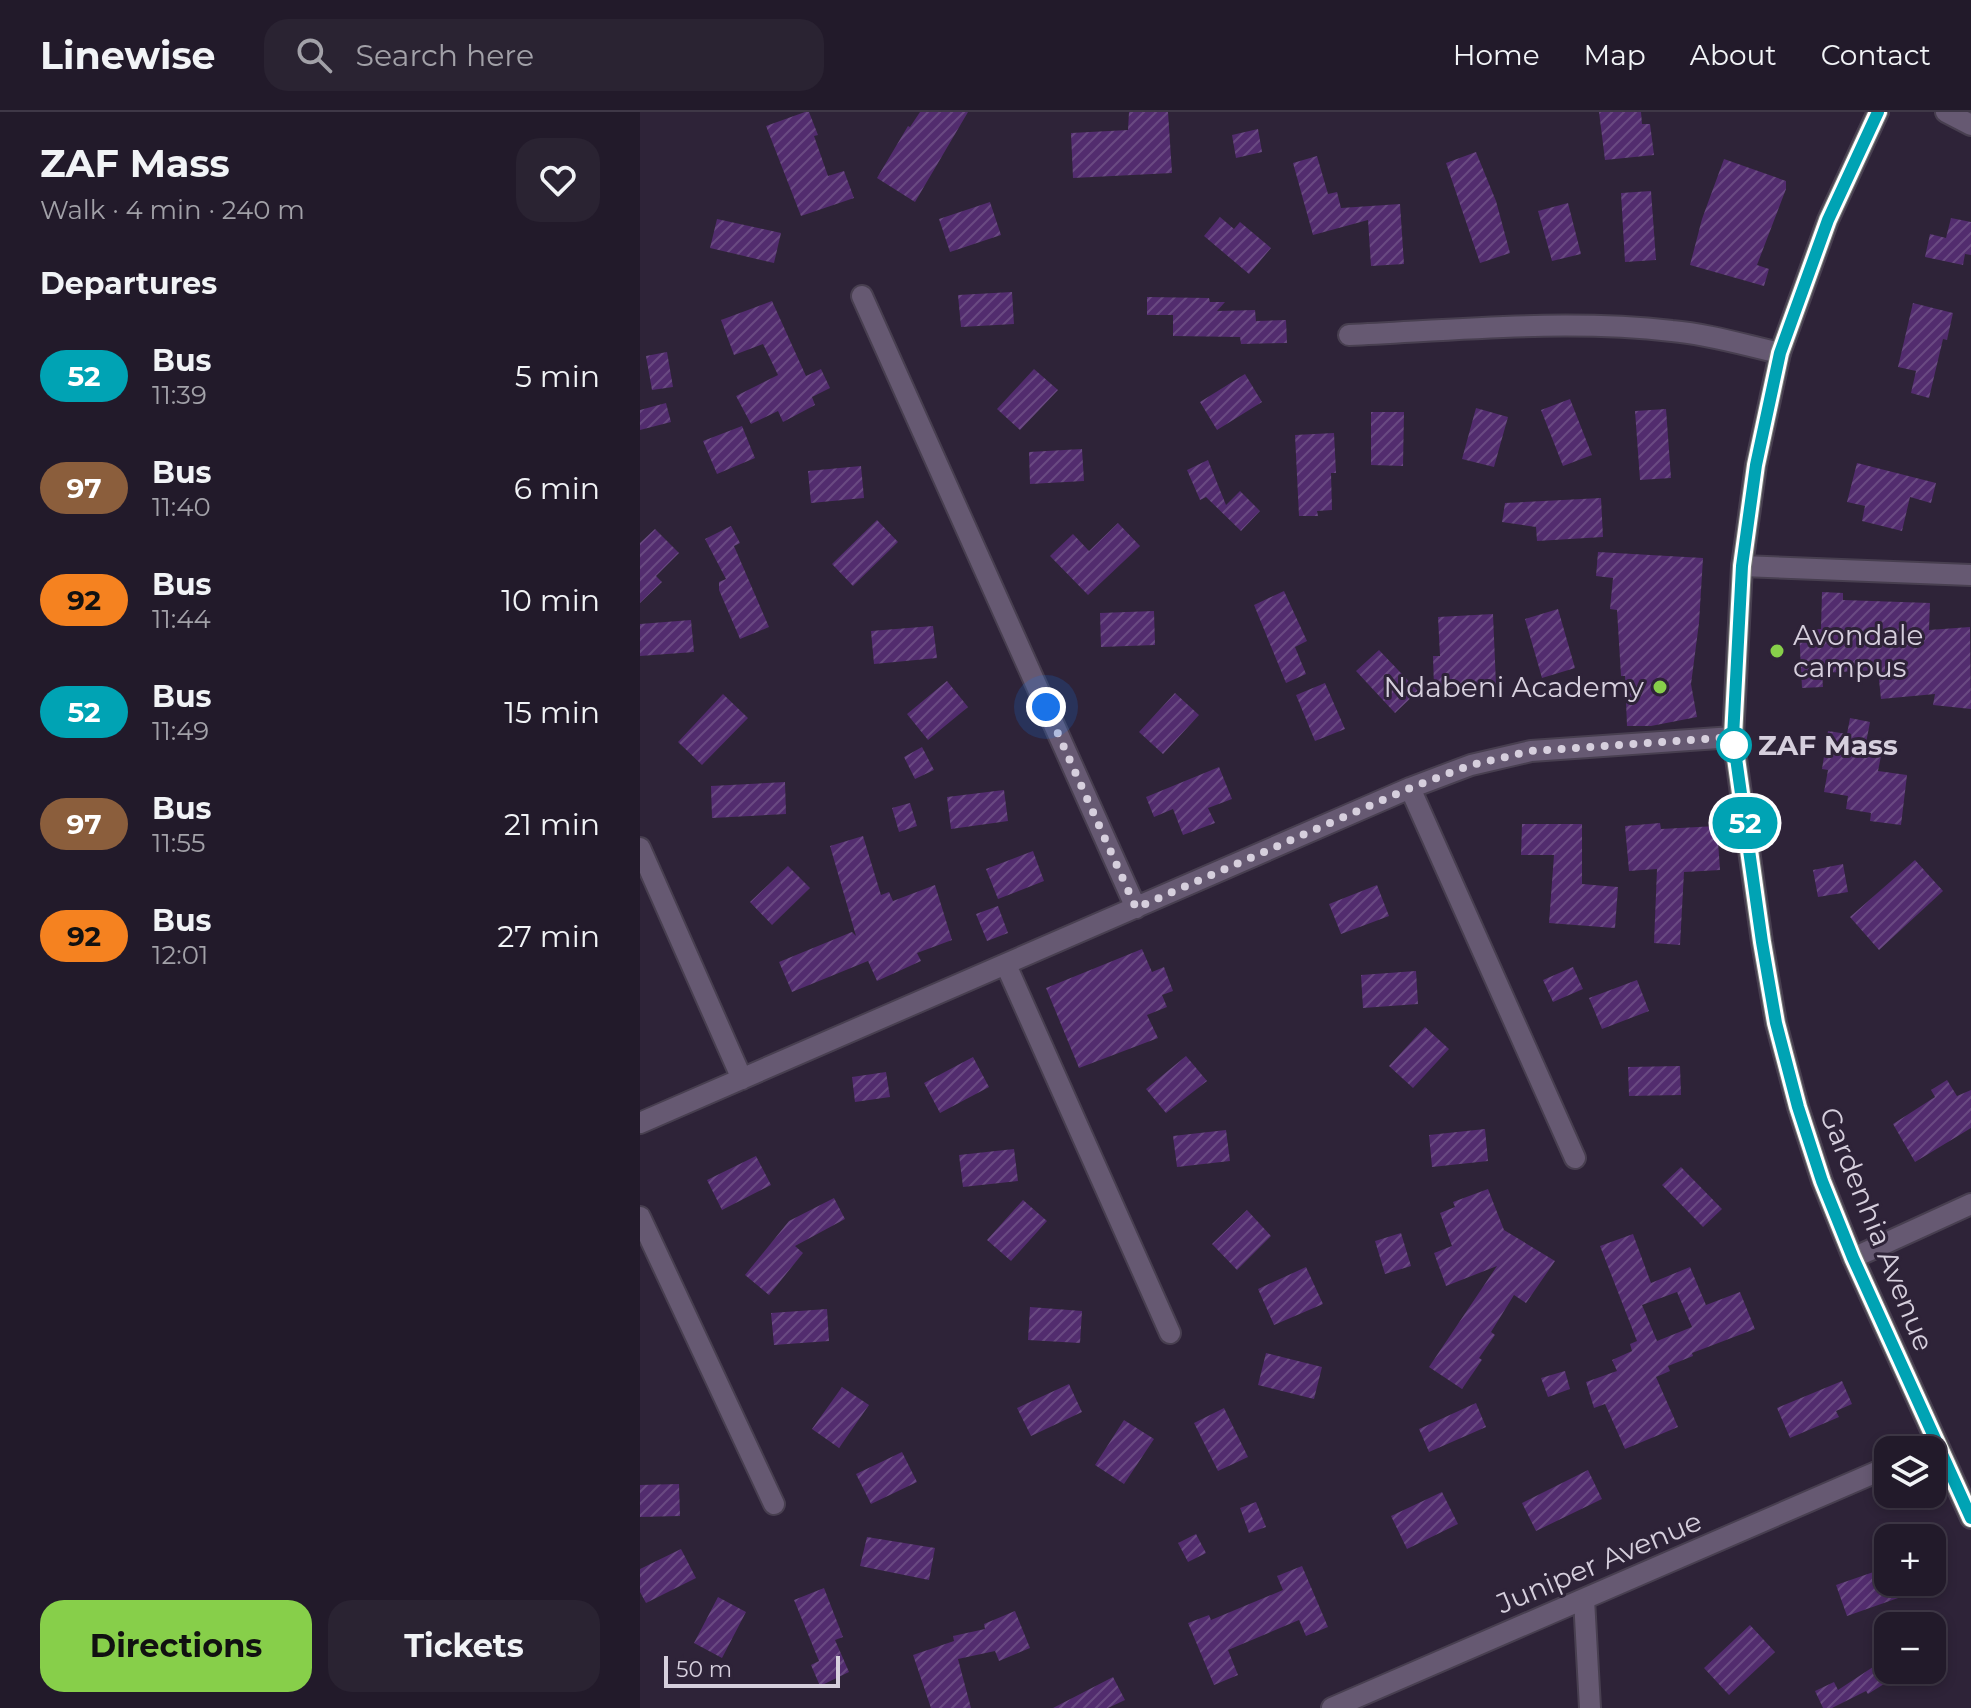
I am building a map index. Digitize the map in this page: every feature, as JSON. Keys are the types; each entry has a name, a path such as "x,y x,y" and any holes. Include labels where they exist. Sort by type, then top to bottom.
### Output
{"main road":[{"name":"Gardenhia Avenue","path":"1878,112 1828,220 1780,353 1756,465 1742,566 1733,737 1776,1023 1798,1107 1822,1181 1927,1436"},
{"name":"Gardenhia Avenue","path":"1946,1473 1971,1518"}],"street":[{"path":"1946,112 1971,125"},
{"path":"862,296 1136,908"},
{"path":"1349,335 1517,328 1644,328 1675,331 1780,353"},
{"path":"1742,566 1971,575"},
{"path":"640,1123 1410,788 1471,765 1531,751 1733,737"},
{"path":"1410,788 1575,1158"},
{"path":"640,848 742,1079"},
{"path":"1006,965 1170,1333"},
{"path":"1853,1258 1971,1204"},
{"path":"640,1217 774,1504"},
{"name":"Juniper Avenue","path":"1332,1708 1874,1473"},
{"path":"1584,1599 1590,1708"}],"building":[{"path":"809,112 818,135 814,136 828,176 844,171 854,198 801,216 766,126"},
{"path":"920,112 968,112 915,202 877,178 908,126"},
{"path":"1129,112 1168,112 1172,173 1073,178 1071,133 1128,130"},
{"path":"1599,112 1641,112 1642,124 1650,124 1654,155 1605,160"},
{"path":"1258,129 1262,152 1236,158 1232,135"},
{"path":"1476,152 1496,201 1510,253 1480,263 1446,163"},
{"path":"1317,156 1328,194 1337,192 1341,208 1400,204 1404,264 1371,266 1368,220 1313,235 1293,163"},
{"path":"1724,159 1786,181 1786,189 1757,265 1769,269 1764,286 1690,265 1702,219"},
{"path":"1651,191 1656,260 1625,262 1621,193"},
{"path":"990,202 1001,235 950,252 939,219"},
{"path":"1568,203 1581,254 1552,261 1538,211"},
{"path":"1220,217 1234,229 1240,222 1271,248 1249,274 1204,236"},
{"path":"1951,218 1971,222 1971,255 1965,254 1963,265 1925,257 1930,234 1946,238"},
{"path":"717,219 781,233 774,263 710,248"},
{"path":"1012,292 1014,324 961,327 958,295"},
{"path":"1147,297 1209,298 1210,302 1225,302 1217,311 1255,310 1256,321 1286,320 1287,343 1241,344 1240,337 1173,336 1173,315 1147,315"},
{"path":"772,301 806,376 821,369 830,388 812,397 815,405 783,422 778,411 751,424 736,396 778,375 763,344 734,355 721,320"},
{"path":"1913,303 1953,313 1947,340 1943,339 1929,398 1911,393 1916,371 1898,367"},
{"path":"667,352 673,387 652,390 646,356"},
{"path":"1034,369 1058,390 1020,430 997,409"},
{"path":"1245,374 1262,402 1217,430 1200,402"},
{"path":"1570,399 1592,455 1563,466 1541,410"},
{"path":"666,403 671,422 640,430 640,410"},
{"path":"1476,408 1508,417 1494,467 1462,459"},
{"path":"1666,409 1671,478 1640,480 1635,411"},
{"path":"1371,412 1404,412 1403,466 1371,465"},
{"path":"742,426 755,458 717,474 703,441"},
{"path":"1334,433 1336,473 1331,473 1332,510 1317,511 1318,516 1299,516 1295,435"},
{"path":"1082,449 1084,481 1030,484 1029,452"},
{"path":"1208,460 1226,505 1240,491 1260,511 1241,531 1206,497 1200,500 1187,470"},
{"path":"1857,463 1936,483 1931,503 1910,497 1902,531 1862,521 1865,506 1847,502"},
{"path":"861,466 864,498 811,503 808,471"},
{"path":"1601,498 1603,537 1537,541 1536,527 1502,522 1505,503"},
{"path":"877,520 898,542 853,586 832,564"},
{"path":"1118,523 1140,546 1088,595 1050,556 1073,534 1089,551"},
{"path":"731,526 740,543 734,546 769,627 740,639 719,590 719,582 726,579 705,539"},
{"path":"655,529 679,553 656,576 662,582 640,603 640,543"},
{"path":"1598,552 1703,558 1691,684 1697,717 1651,726 1627,726 1617,610 1610,609 1613,578 1596,576"},
{"path":"1284,591 1307,641 1295,647 1306,674 1286,683 1254,605"},
{"path":"1822,592 1843,593 1843,600 1930,603 1929,630 1970,627 1971,709 1933,705 1935,694 1881,699 1878,670 1822,673 1823,687 1802,688 1799,630 1821,629"},
{"path":"1558,609 1575,668 1542,678 1525,619"},
{"path":"1154,611 1155,645 1101,647 1100,613"},
{"path":"1493,614 1496,685 1434,687 1433,656 1440,656 1438,617"},
{"path":"691,620 694,652 640,656 640,624"},
{"path":"933,626 937,658 874,664 871,631"},
{"path":"1379,650 1418,691 1395,713 1356,671"},
{"path":"947,681 968,707 928,740 907,714"},
{"path":"1325,683 1345,729 1315,741 1296,695"},
{"path":"1175,693 1199,715 1163,754 1139,732"},
{"path":"723,694 748,718 702,765 678,742"},
{"path":"1850,718 1870,722 1866,743 1883,746 1878,771 1907,775 1901,825 1870,821 1871,813 1846,809 1848,796 1824,792 1828,770 1822,769 1828,731 1847,734"},
{"path":"922,747 934,770 915,779 904,757"},
{"path":"1219,767 1232,799 1208,808 1215,823 1183,835 1173,809 1154,817 1146,797"},
{"path":"785,782 786,814 712,818 711,786"},
{"path":"1004,790 1008,821 951,829 947,797"},
{"path":"910,803 917,826 899,832 892,808"},
{"path":"1660,823 1661,829 1717,826 1720,870 1684,872 1680,945 1654,943 1657,869 1629,871 1625,826"},
{"path":"1522,824 1582,824 1582,884 1618,887 1615,928 1549,923 1554,855 1521,855"},
{"path":"863,836 881,895 889,892 893,901 935,885 952,940 917,953 921,961 877,981 868,961 792,992 779,962 852,932 856,936 830,846"},
{"path":"1033,851 1044,881 998,899 986,869"},
{"path":"1915,860 1943,891 1879,950 1850,917"},
{"path":"1843,864 1848,892 1818,897 1813,870"},
{"path":"788,866 810,888 772,925 750,902"},
{"path":"1377,885 1389,916 1341,934 1329,904"},
{"path":"998,906 1008,933 987,941 976,914"},
{"path":"1142,949 1152,972 1164,967 1173,991 1162,995 1167,1007 1147,1015 1158,1038 1079,1068 1046,988"},
{"path":"1573,967 1583,989 1553,1002 1543,980"},
{"path":"1416,971 1418,1004 1363,1008 1361,975"},
{"path":"1637,980 1649,1011 1602,1029 1589,998"},
{"path":"1425,1027 1449,1049 1413,1088 1389,1066"},
{"path":"1186,1056 1207,1081 1166,1113 1146,1089"},
{"path":"973,1057 989,1087 940,1113 924,1083"},
{"path":"1680,1066 1681,1095 1629,1096 1628,1067"},
{"path":"886,1072 890,1097 855,1102 852,1077"},
{"path":"1947,1080 1957,1096 1971,1090 1971,1128 1915,1162 1893,1124 1935,1097 1931,1090"},
{"path":"1485,1129 1488,1161 1432,1167 1429,1135"},
{"path":"1226,1130 1230,1161 1177,1167 1173,1136"},
{"path":"1014,1149 1018,1181 963,1187 959,1155"},
{"path":"756,1156 771,1185 722,1210 707,1180"},
{"path":"1681,1167 1722,1209 1703,1227 1662,1185"},
{"path":"1488,1189 1504,1230 1555,1261 1526,1303 1514,1295 1491,1332 1495,1335 1479,1358 1482,1360 1462,1389 1429,1367 1497,1266 1446,1286 1434,1253 1452,1246 1440,1213 1455,1207 1453,1202"},
{"path":"834,1198 845,1219 795,1246 803,1253 769,1295 745,1275 789,1221"},
{"path":"1023,1200 1047,1221 1011,1261 987,1240"},
{"path":"1247,1210 1271,1236 1237,1270 1212,1244"},
{"path":"1401,1233 1411,1266 1385,1274 1375,1241"},
{"path":"1633,1234 1651,1283 1690,1267 1706,1305 1740,1292 1755,1329 1692,1353 1693,1356 1668,1366 1670,1371 1656,1377 1678,1427 1625,1449 1605,1404 1594,1408 1586,1382 1617,1371 1612,1360 1632,1351 1630,1344 1637,1341 1600,1246","holes":["1677,1292 1692,1327 1657,1341 1642,1305"]},
{"path":"1306,1267 1323,1304 1274,1325 1258,1289"},
{"path":"1030,1307 1082,1311 1080,1343 1028,1340"},
{"path":"827,1309 829,1341 774,1345 771,1313"},
{"path":"1266,1353 1322,1367 1314,1399 1258,1385"},
{"path":"1565,1371 1570,1389 1548,1397 1541,1378"},
{"path":"1842,1381 1852,1404 1836,1411 1839,1417 1790,1438 1777,1408"},
{"path":"1069,1384 1082,1412 1031,1436 1017,1408"},
{"path":"842,1387 869,1405 839,1448 812,1429"},
{"path":"1476,1403 1486,1427 1429,1452 1419,1429"},
{"path":"1224,1408 1248,1457 1218,1471 1194,1423"},
{"path":"1124,1420 1154,1439 1124,1484 1095,1465"},
{"path":"902,1452 917,1482 871,1504 856,1474"},
{"path":"1588,1470 1602,1499 1536,1531 1522,1503"},
{"path":"679,1484 680,1516 640,1517 640,1485"},
{"path":"1442,1492 1458,1524 1407,1549 1391,1516"},
{"path":"1256,1502 1266,1527 1249,1533 1240,1508"},
{"path":"1196,1534 1206,1553 1188,1562 1178,1543"},
{"path":"867,1537 935,1548 929,1580 860,1566"},
{"path":"681,1549 696,1578 646,1603 640,1592 640,1569"},
{"path":"1302,1566 1328,1627 1306,1636 1299,1620 1228,1650 1238,1675 1214,1685 1188,1623 1209,1615 1211,1620 1283,1590 1277,1576"},
{"path":"1874,1572 1874,1596 1904,1596 1847,1616 1836,1585"},
{"path":"824,1588 843,1637 835,1640 849,1672 820,1686 811,1665 819,1661 794,1600"},
{"path":"718,1597 746,1612 722,1658 694,1643"},
{"path":"1015,1611 1030,1648 999,1661 995,1651 958,1659 971,1708 931,1708 913,1655 954,1641 953,1636 985,1629 984,1624"},
{"path":"1750,1625 1775,1652 1729,1695 1704,1668"},
{"path":"1873,1667 1874,1684 1884,1684 1868,1694 1866,1691 1832,1708 1823,1708 1815,1691 1834,1682 1838,1690"},
{"path":"1113,1677 1125,1700 1108,1708 1053,1708"}],"bus line":[{"name":"52","path":"1878,112 1828,220 1780,353 1756,465 1742,566 1733,737 1776,1023 1798,1107 1822,1181 1853,1258 1971,1518"}],"place":[{"name":"Avondale campus","path":"1777,651"},
{"name":"Ndabeni Academy","path":"1660,687"},
{"name":"ZAF Mass","path":"1734,745"}],"route":[{"path":"1046,707 1136,908 1410,788 1503,755 1733,737 1734,745"}]}
